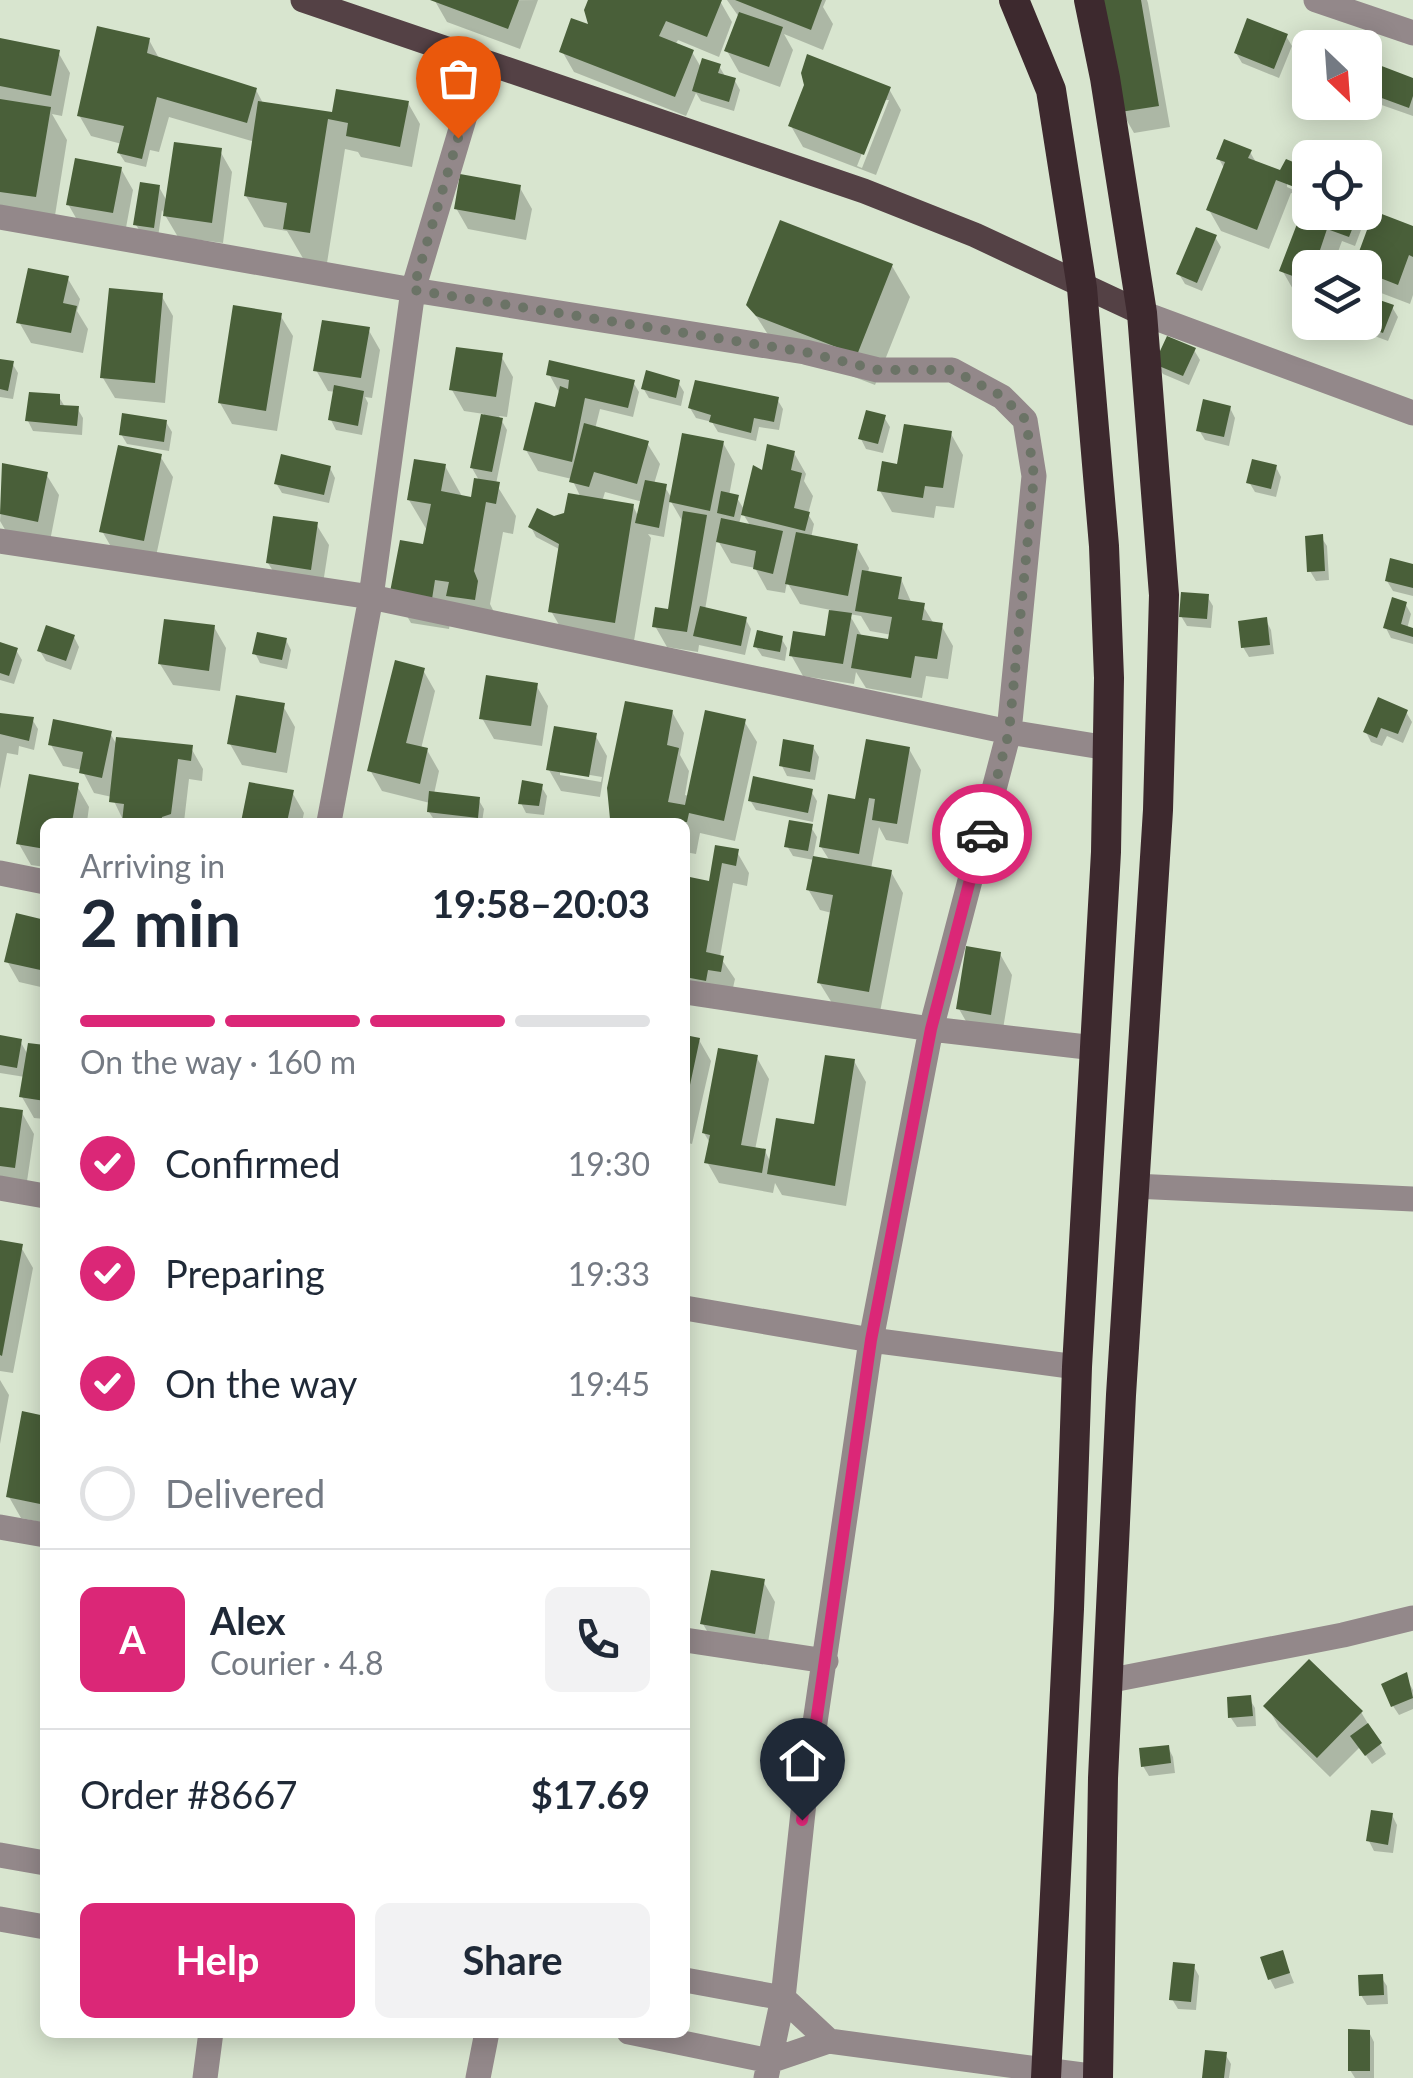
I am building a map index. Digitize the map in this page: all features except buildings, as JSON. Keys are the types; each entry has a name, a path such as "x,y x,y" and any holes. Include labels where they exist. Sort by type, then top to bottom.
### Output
{"highway":[{"path":"1014,0 1051,90 1082,288 1104,546 1108,748 1046,2074"},
{"path":"1089,0 1142,314 1164,595 1158,810 1107,1680 1098,2077"},
{"path":"1090,1126 1137,1131"}],"main road":[{"path":"303,0 864,191 975,235 1142,314"}],"street":[{"path":"1316,0 1413,33"},
{"path":"330,818 371,597 413,290 481,62"},
{"path":"0,217 413,290 805,352 878,370 952,370 1002,396 1026,420 1034,476 1009,732 931,1029 871,1340 806,1784 783,1998 768,2069"},
{"path":"1142,314 1413,413"},
{"path":"0,541 371,597 1009,732 1108,748"},
{"path":"0,874 40,881"},
{"path":"690,993 931,1029 1094,1048"},
{"path":"1134,1186 1413,1199"},
{"path":"0,1188 40,1195"},
{"path":"690,1309 871,1340 1077,1367"},
{"path":"0,1526 40,1534"},
{"path":"1107,1680 1413,1618"},
{"path":"690,1641 826,1661"},
{"path":"0,1854 40,1862"},
{"path":"0,1919 40,1926"},
{"path":"690,1981 783,1998 829,2040 1046,2074 1098,2077"},
{"path":"205,2078 210,2038"},
{"path":"478,2078 486,2038"},
{"path":"652,2038 768,2069 829,2040"}],"way so far":[{"path":"458,138 413,290 805,352 878,370 952,370 1002,396 1026,420 1034,476 1009,732 982,834"}],"route":[{"path":"802,1820 871,1340 931,1029 982,834"}]}
